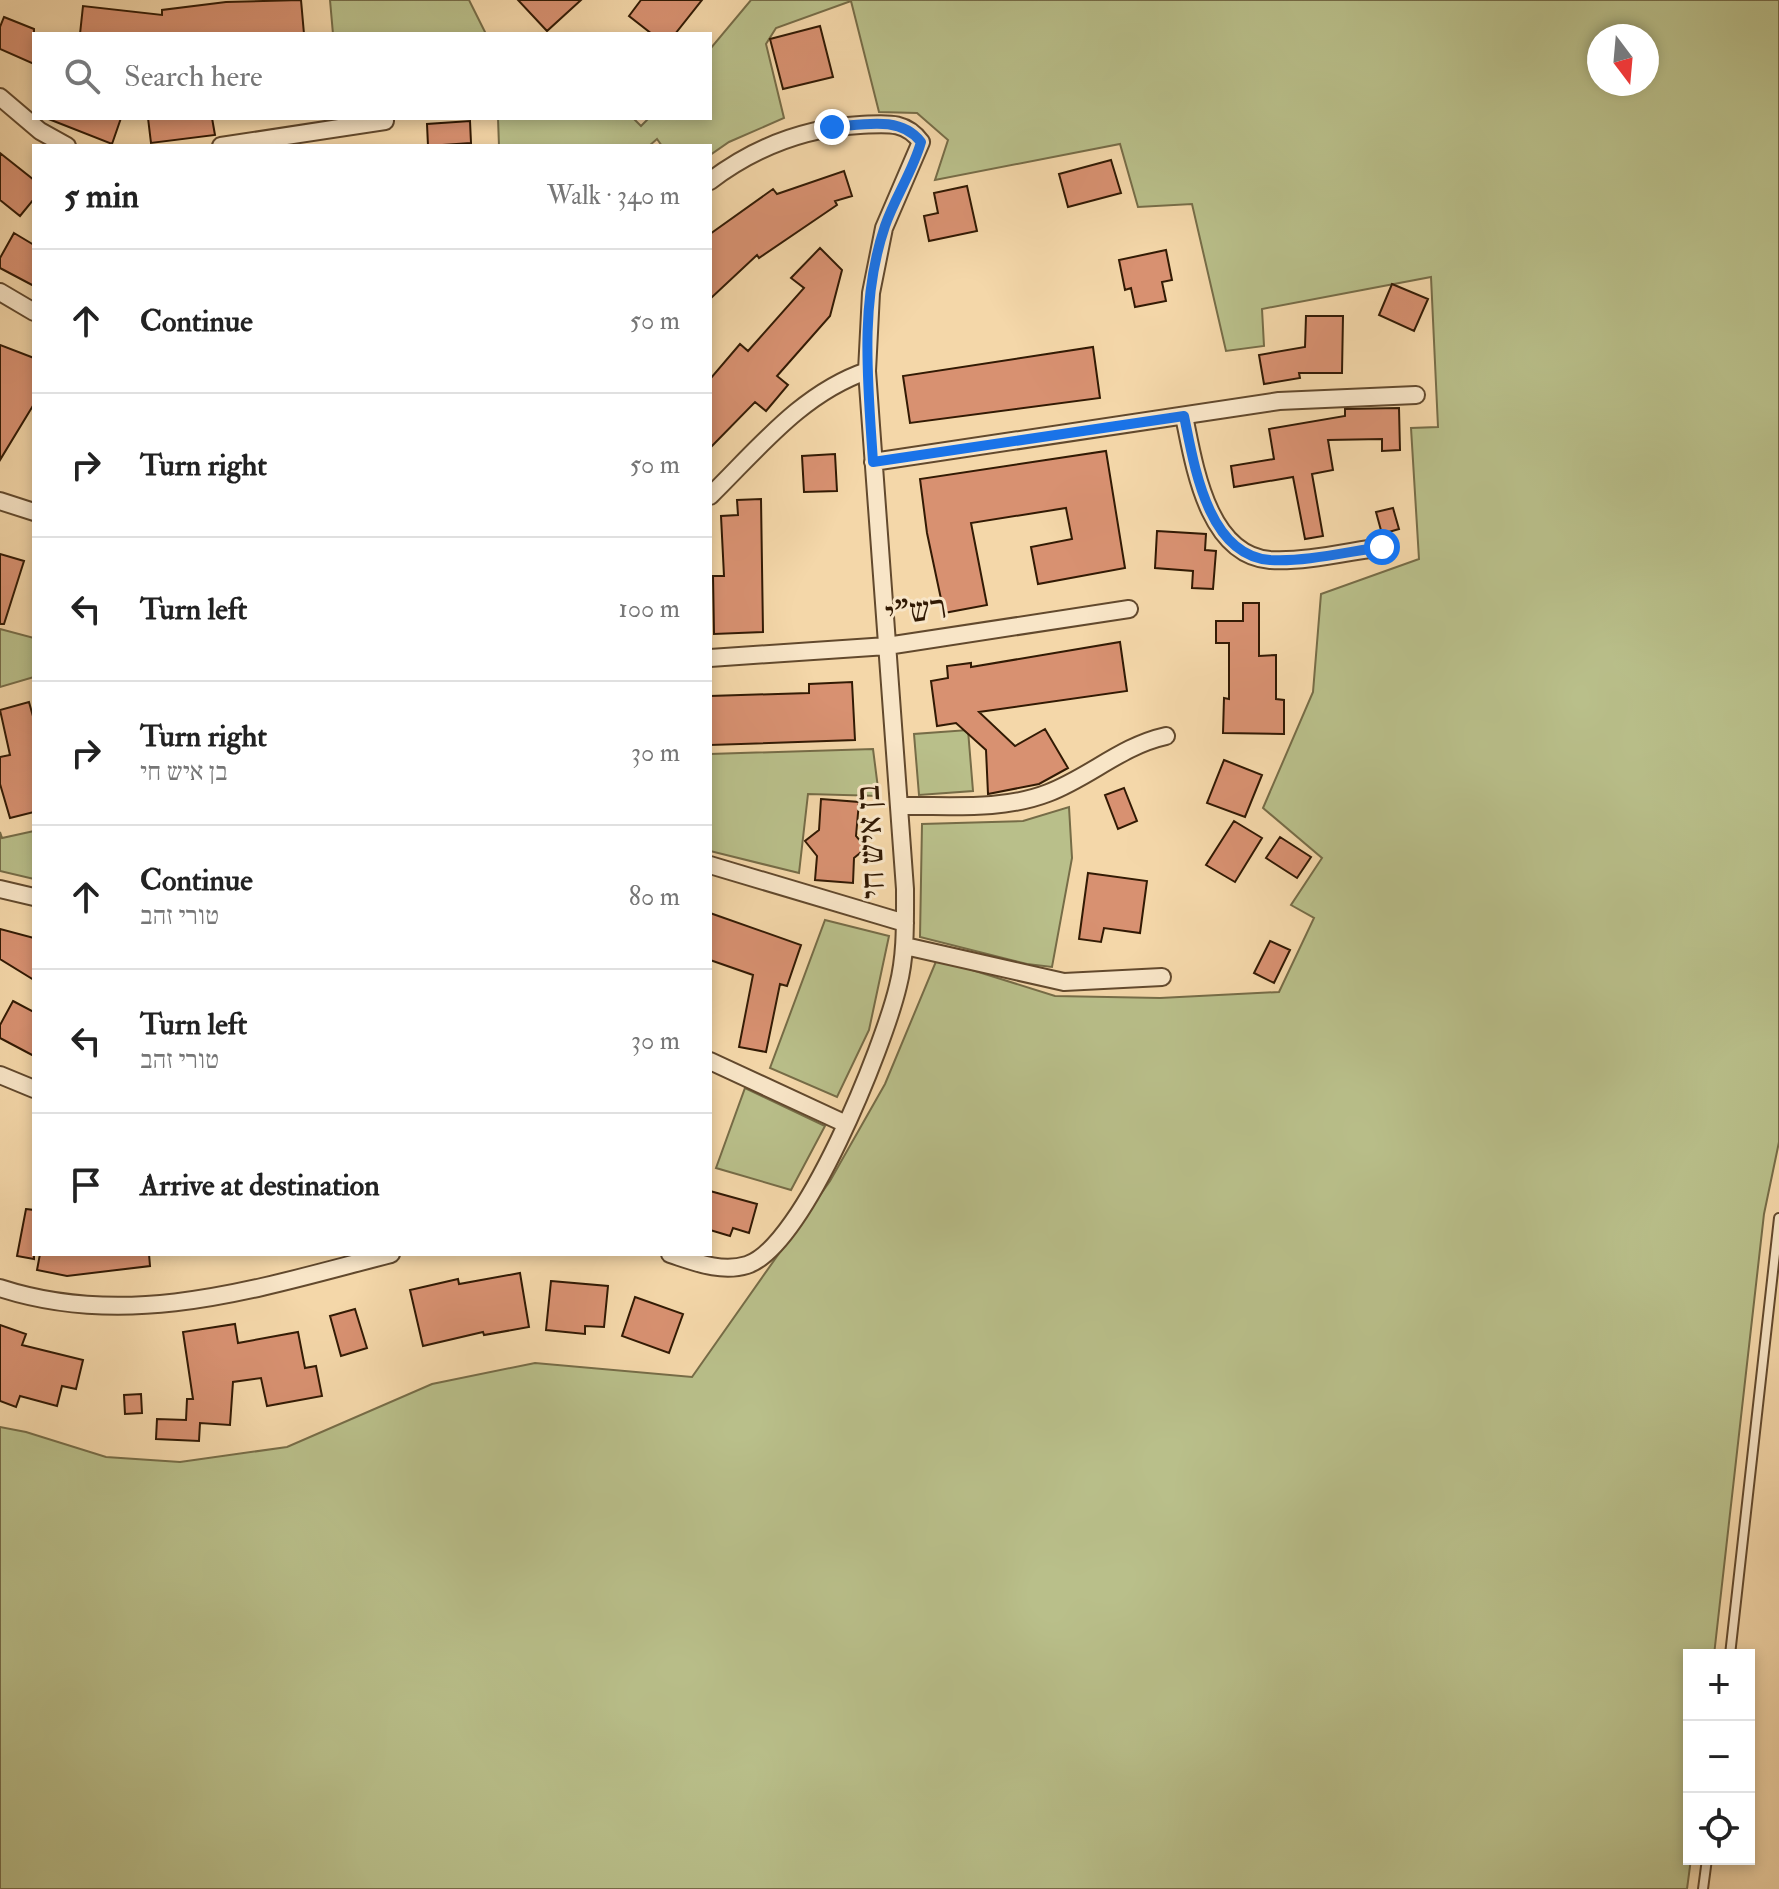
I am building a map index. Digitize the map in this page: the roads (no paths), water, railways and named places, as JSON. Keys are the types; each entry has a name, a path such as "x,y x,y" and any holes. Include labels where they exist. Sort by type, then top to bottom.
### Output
{"street":[{"path":"0,97 40,131 63,144"},
{"path":"234,144 385,121"},
{"name":"בן איש חי","path":"676,1256 710,1267 747,1265 772,1251 846,1124 887,1025 905,946 899,806 867,371 871,293 882,239 921,142 911,129 893,123 832,127 795,134 731,166 712,180"},
{"path":"0,292 32,311"},
{"path":"712,494 808,401 843,379 867,371"},
{"path":"873,462 1279,401 1416,395"},
{"path":"1184,416 1196,472 1211,512 1224,533 1245,552 1269,560 1382,547"},
{"path":"0,501 32,511"},
{"name":"רש\"י","path":"712,658 887,646 1129,609"},
{"path":"899,806 985,805 1029,800 1052,792 1130,747 1166,736"},
{"path":"712,866 905,923"},
{"path":"0,889 32,897"},
{"path":"905,946 1064,982 1162,977"},
{"path":"712,1062 846,1124"},
{"path":"0,1075 32,1088"},
{"path":"0,1288 27,1297 86,1306 155,1306 197,1302 383,1256"}],"lane":[{"path":"1731,1649 1779,1218"},
{"path":"1703,1889 1706,1865"}]}
